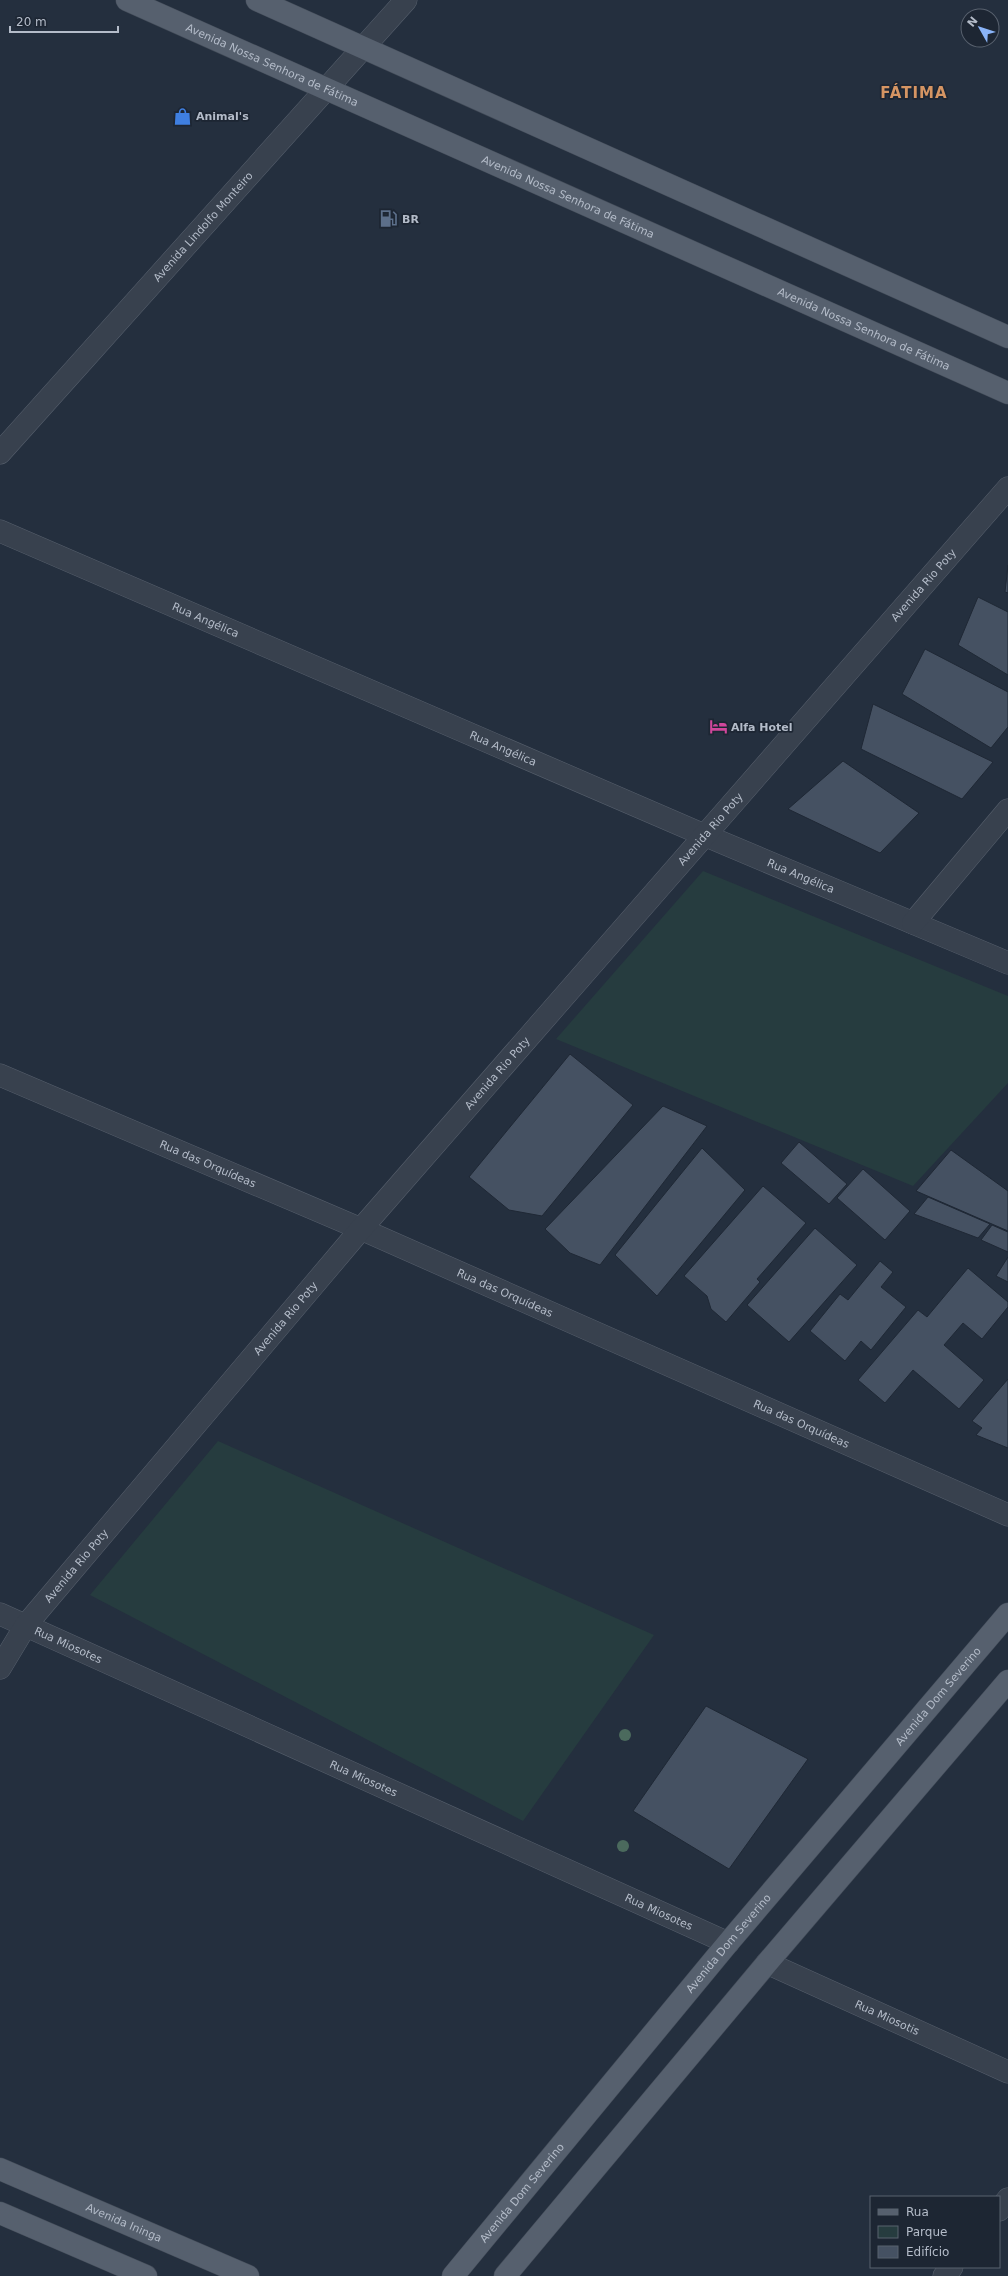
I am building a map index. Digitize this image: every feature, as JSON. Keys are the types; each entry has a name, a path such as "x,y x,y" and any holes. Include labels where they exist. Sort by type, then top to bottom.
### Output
{"main road":[{"name":"Avenida Nossa Senhora de Fátima","path":"127,0 325,90 1008,393"},
{"path":"257,0 1008,337"},
{"name":"Avenida Dom Severino","path":"453,2276 728,1943 1008,1614"},
{"path":"505,2276 767,1963 1008,1681"},
{"name":"Avenida Ininga","path":"0,2169 248,2276"},
{"path":"0,2213 146,2276"}],"street":[{"name":"Avenida Lindolfo Monteiro","path":"0,453 406,0"},
{"name":"Avenida Rio Poty","path":"0,1668 26,1625 361,1229 1008,488"},
{"name":"Rua Angélica","path":"0,531 704,835 1008,963"},
{"path":"913,923 1008,810"},
{"name":"Rua das Orquídeas","path":"0,1075 361,1229 1008,1515"},
{"name":"Rua Miosotes","path":"0,1614 728,1943"},
{"name":"Rua Miosotis","path":"767,1963 1008,2072"},
{"path":"1000,2209 1008,2199"},
{"path":"944,2276 951,2268"}],"green space":[{"path":"703,871 1008,996 1008,1083 913,1186 556,1039"},
{"path":"218,1441 654,1635 523,1821 90,1595"}],"building":[{"path":"1008,565 1008,593 1005,592"},
{"path":"978,597 1008,612 1008,675 958,645"},
{"path":"925,649 1008,692 1008,727 991,748 902,694"},
{"path":"873,704 993,762 962,799 861,749"},
{"path":"843,761 919,813 880,853 788,809"},
{"path":"570,1054 633,1105 542,1216 509,1210 469,1177"},
{"path":"663,1106 707,1126 600,1265 570,1253 545,1229"},
{"path":"799,1142 847,1184 829,1204 781,1163"},
{"path":"702,1148 745,1190 657,1296 615,1255"},
{"path":"951,1150 1008,1191 1008,1231 916,1191"},
{"path":"863,1169 910,1211 885,1240 837,1198"},
{"path":"763,1186 806,1223 757,1279 760,1282 726,1322 711,1309 707,1296 684,1276"},
{"path":"928,1197 990,1224 978,1238 914,1214"},
{"path":"992,1225 1008,1232 1008,1252 981,1240"},
{"path":"815,1228 857,1265 789,1342 747,1305"},
{"path":"1008,1257 1008,1282 996,1276"},
{"path":"880,1261 893,1272 881,1287 906,1307 871,1350 861,1341 845,1361 810,1331 840,1294 848,1300"},
{"path":"968,1268 1008,1302 1008,1307 982,1339 963,1323 944,1345 984,1380 959,1409 913,1370 885,1403 858,1380 918,1310 927,1317"},
{"path":"1008,1379 1008,1448 976,1435 982,1428 972,1421"},
{"path":"706,1706 808,1759 729,1869 633,1811"}],"place":[{"name":"Animal's","path":"183,116"},
{"name":"BR","path":"389,219"},
{"name":"Alfa Hotel","path":"718,727"}],"district":[{"name":"FÁTIMA","path":"914,93"}]}
